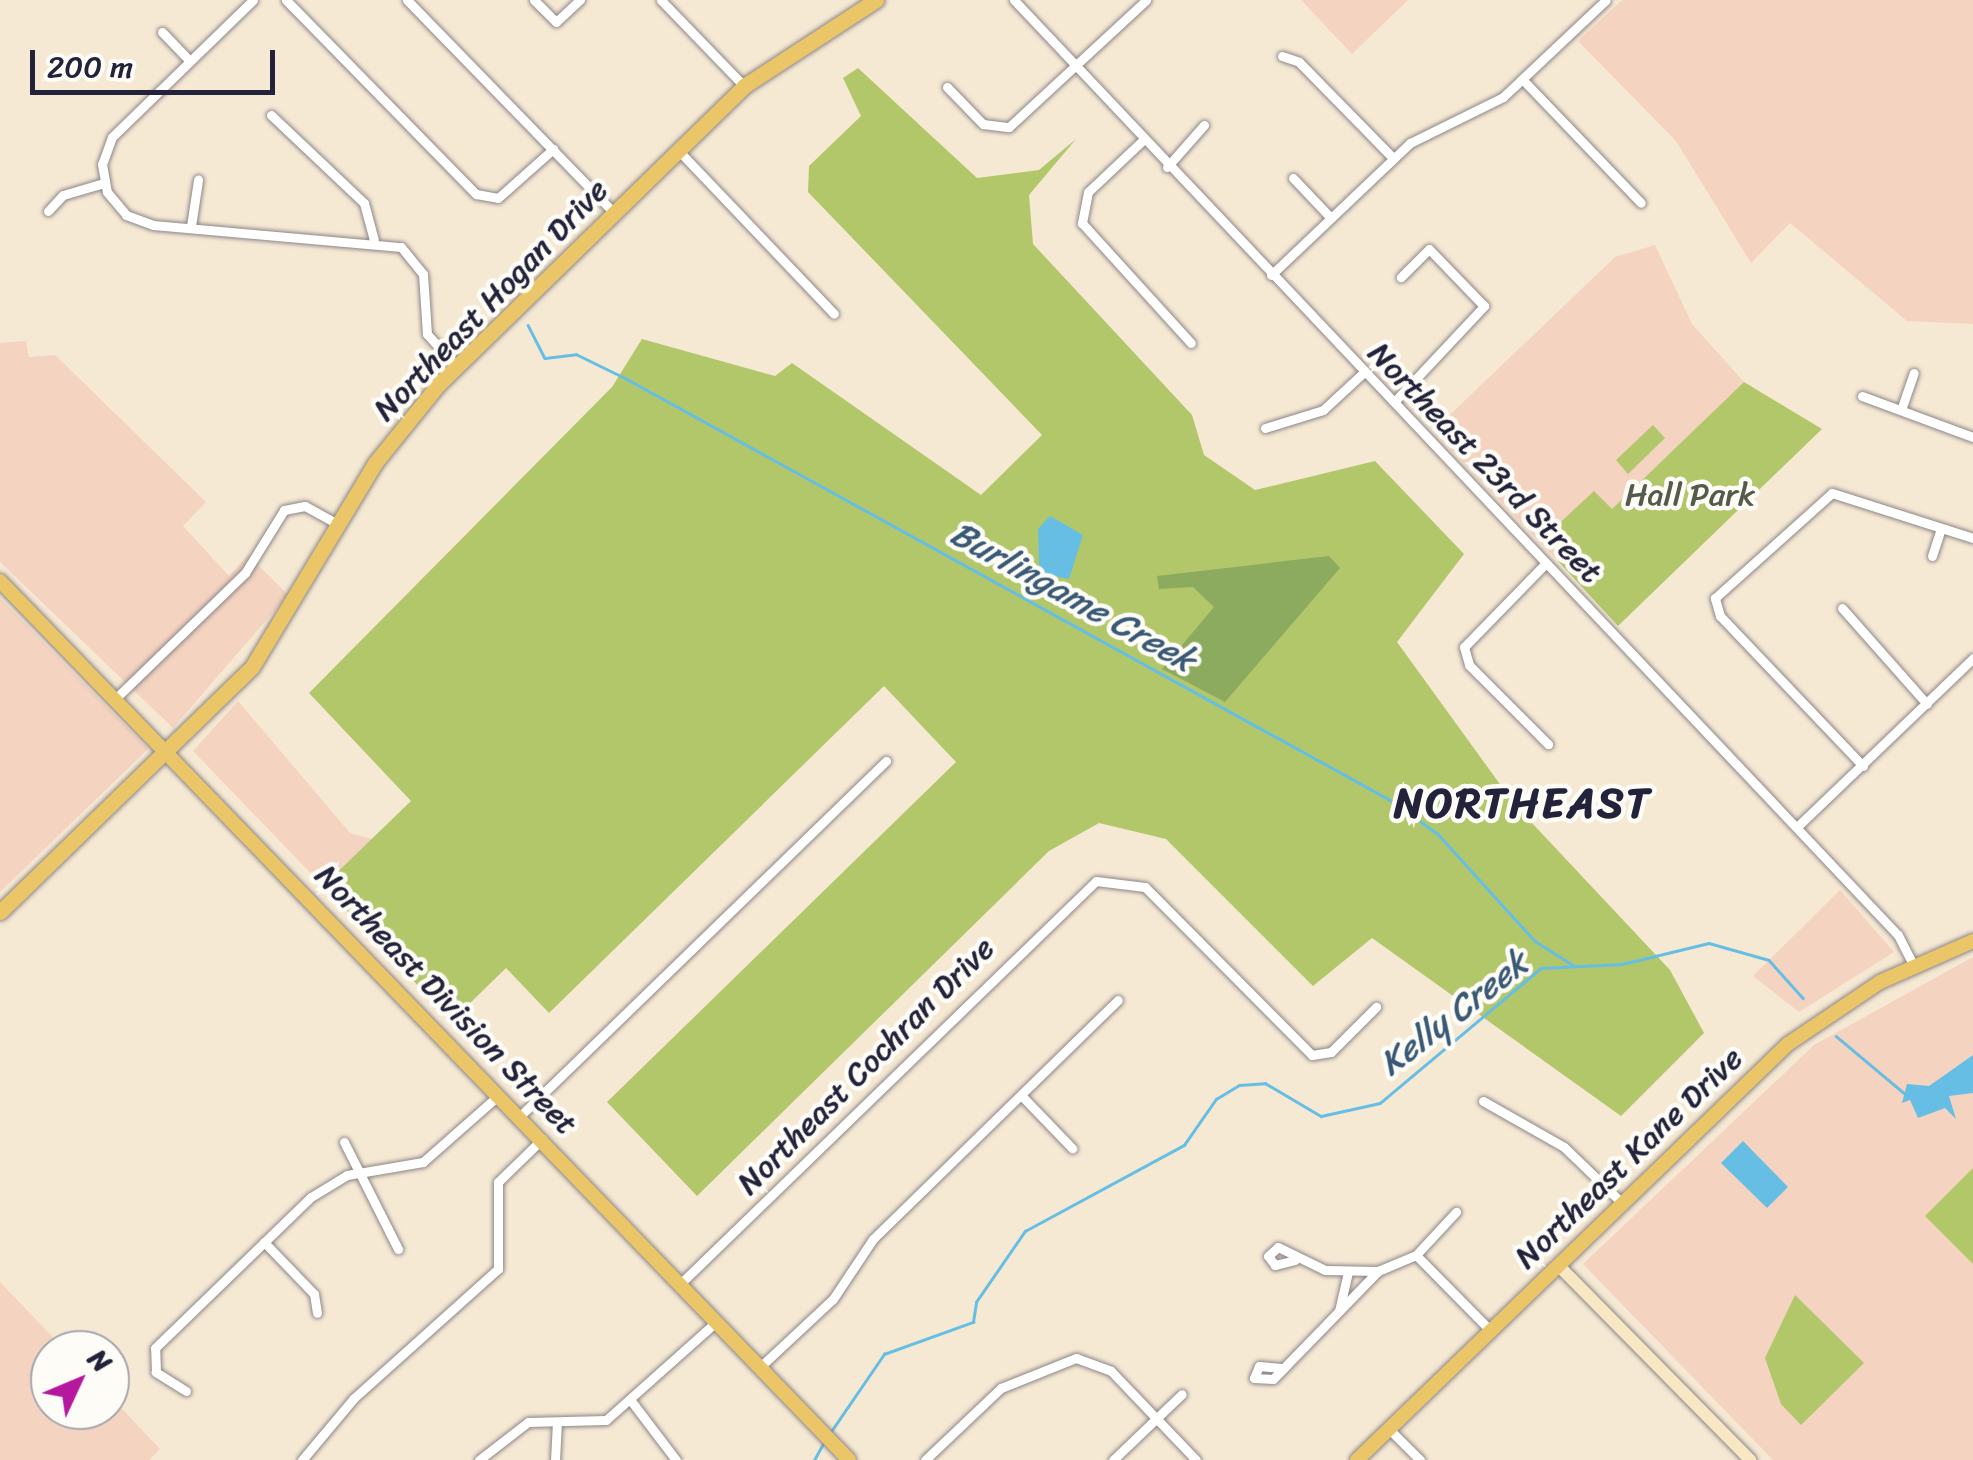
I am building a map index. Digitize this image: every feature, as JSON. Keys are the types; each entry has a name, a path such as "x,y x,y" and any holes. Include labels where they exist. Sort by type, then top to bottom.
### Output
{"highway":[{"name":"Northeast Hogan Drive","path":"0,912 170,750 272,642 388,444 457,367 744,86 876,0"}],"main road":[{"name":"Northeast Division Street","path":"0,581 170,750 849,1460"},
{"name":"Northeast Kane Drive","path":"1357,1460 1788,1044 1913,965 1973,941"}],"street":[{"path":"253,0 112,137 104,183 134,220 374,240 400,247 419,266 424,328 457,367"},
{"path":"286,0 489,200 553,149"},
{"path":"408,0 614,213"},
{"path":"534,0 556,22 580,0"},
{"path":"661,0 744,86"},
{"name":"Northeast 23rd Street","path":"1014,0 1072,69 1798,827 1898,935 1913,965"},
{"path":"947,87 999,129 1072,69 1146,0"},
{"path":"1271,275 1393,158 1523,80 1606,0"},
{"path":"162,32 189,60"},
{"path":"1282,56 1299,62 1393,158"},
{"path":"1523,80 1641,203"},
{"path":"271,115 364,204 374,240"},
{"path":"1168,168 1204,125"},
{"path":"1142,141 1088,192 1082,223 1190,343"},
{"path":"678,150 834,314"},
{"path":"1292,178 1332,218"},
{"path":"191,226 198,180"},
{"path":"48,211 62,196 104,183"},
{"path":"1394,402 1484,306 1429,249 1401,277"},
{"path":"1265,428 1324,410 1364,372"},
{"path":"1900,410 1914,374"},
{"path":"1862,396 1973,437"},
{"path":"1863,766 1714,604 1832,493 1973,538"},
{"path":"117,697 245,573 284,510 304,506 340,524"},
{"path":"1932,556 1942,529"},
{"path":"1546,563 1464,646 1469,665 1548,744"},
{"path":"1842,608 1927,704"},
{"path":"1798,827 1973,658"},
{"path":"520,1116 886,761"},
{"name":"Northeast Cochran Drive","path":"680,1284 1088,886 1116,878 1144,887 1312,1055 1331,1052 1376,1007"},
{"path":"760,1367 832,1299 872,1239 1118,1000"},
{"path":"186,1391 156,1372 155,1348 264,1242 329,1183 364,1172 423,1162 499,1094"},
{"path":"1020,1095 1072,1148"},
{"path":"1483,1100 1564,1147 1622,1203"},
{"path":"302,1460 395,1358 498,1269 498,1182 542,1139"},
{"path":"344,1142 364,1172 398,1249"},
{"path":"1295,1260 1348,1273 1378,1271 1416,1254 1456,1212"},
{"path":"264,1242 314,1294 317,1313"},
{"path":"1416,1254 1490,1330"},
{"path":"1558,1265 1750,1460"},
{"path":"1281,1368 1378,1271"},
{"path":"1339,1311 1348,1273"},
{"path":"480,1460 518,1426 591,1425 632,1402 716,1322"},
{"path":"926,1460 1001,1388 1047,1373 1068,1360 1094,1360 1196,1460"},
{"path":"1113,1460 1182,1394"},
{"path":"632,1402 676,1460"},
{"path":"555,1460 558,1423"},
{"path":"1389,1429 1420,1460"}],"shaded area":[{"path":"1301,0 1408,0 1352,54"},
{"path":"1622,0 1973,0 1973,324 1907,321 1790,223 1751,263 1676,141 1578,41"},
{"path":"1655,245 1692,324 1744,382 1558,561 1433,431 1615,257"},
{"path":"26,341 29,357 55,355 206,502 183,526 229,576 248,555 288,595 173,728 0,562 0,343"},
{"path":"0,598 148,749 0,892"},
{"path":"238,701 350,833 372,839 323,886 193,751"},
{"path":"1840,890 1894,952 1799,1012 1753,976"},
{"path":"1973,957 1973,1460 1773,1460 1583,1264 1814,1045"},
{"path":"0,1282 46,1330 30,1330 30,1430 130,1430 130,1417 160,1449 149,1460 0,1460"}],"green space":[{"path":"858,68 977,178 1039,170 1076,139 1029,195 1033,244 1192,415 1204,455 1255,490 1375,461 1464,554 1397,642 1515,805 1670,970 1704,1033 1621,1116 1372,938 1313,986 1166,839 1099,823 1049,851 697,1196 607,1102 956,762 884,686 549,1013 506,968 465,1008 457,1000 444,1013 323,886 411,801 309,693 612,387 642,339 775,376 792,363 981,495 1042,435 808,192 809,166 861,116 843,78"},
{"name":"Hall Park","path":"1744,382 1822,429 1618,626 1558,561 1567,552 1549,533 1594,491 1612,509"},
{"path":"1653,425 1665,438 1628,474 1616,460"},
{"path":"1329,556 1340,568 1225,702 1162,669 1214,607 1193,587 1159,589 1157,576"},
{"path":"1973,1168 1973,1264 1925,1216"},
{"path":"1795,1295 1864,1363 1801,1425 1781,1404 1765,1358"}],"water":[{"path":"1050,516 1083,535 1069,579 1043,574 1039,563 1038,529"},
{"path":"1973,1055 1973,1093 1949,1096 1956,1119 1945,1108 1918,1118 1910,1100 1902,1103 1907,1084 1929,1086"},
{"path":"1743,1141 1788,1187 1767,1208 1721,1163"}],"waterway":[{"name":"Burlingame Creek","path":"528,325 545,358 576,354 627,379 1392,801 1438,834 1535,941 1573,965"},
{"name":"Kelly Creek","path":"830,1433 884,1354 973,1322 976,1302 1025,1231 1184,1145 1216,1099 1239,1085 1265,1083 1321,1116 1380,1103 1541,968 1622,964 1709,943 1769,960 1803,998"},
{"name":"Kelly Creek","path":"1836,1036 1904,1093"},
{"name":"Kelly Creek","path":"814,1460 823,1444"}],"district":[{"name":"NORTHEAST","path":"1523,803"}]}
